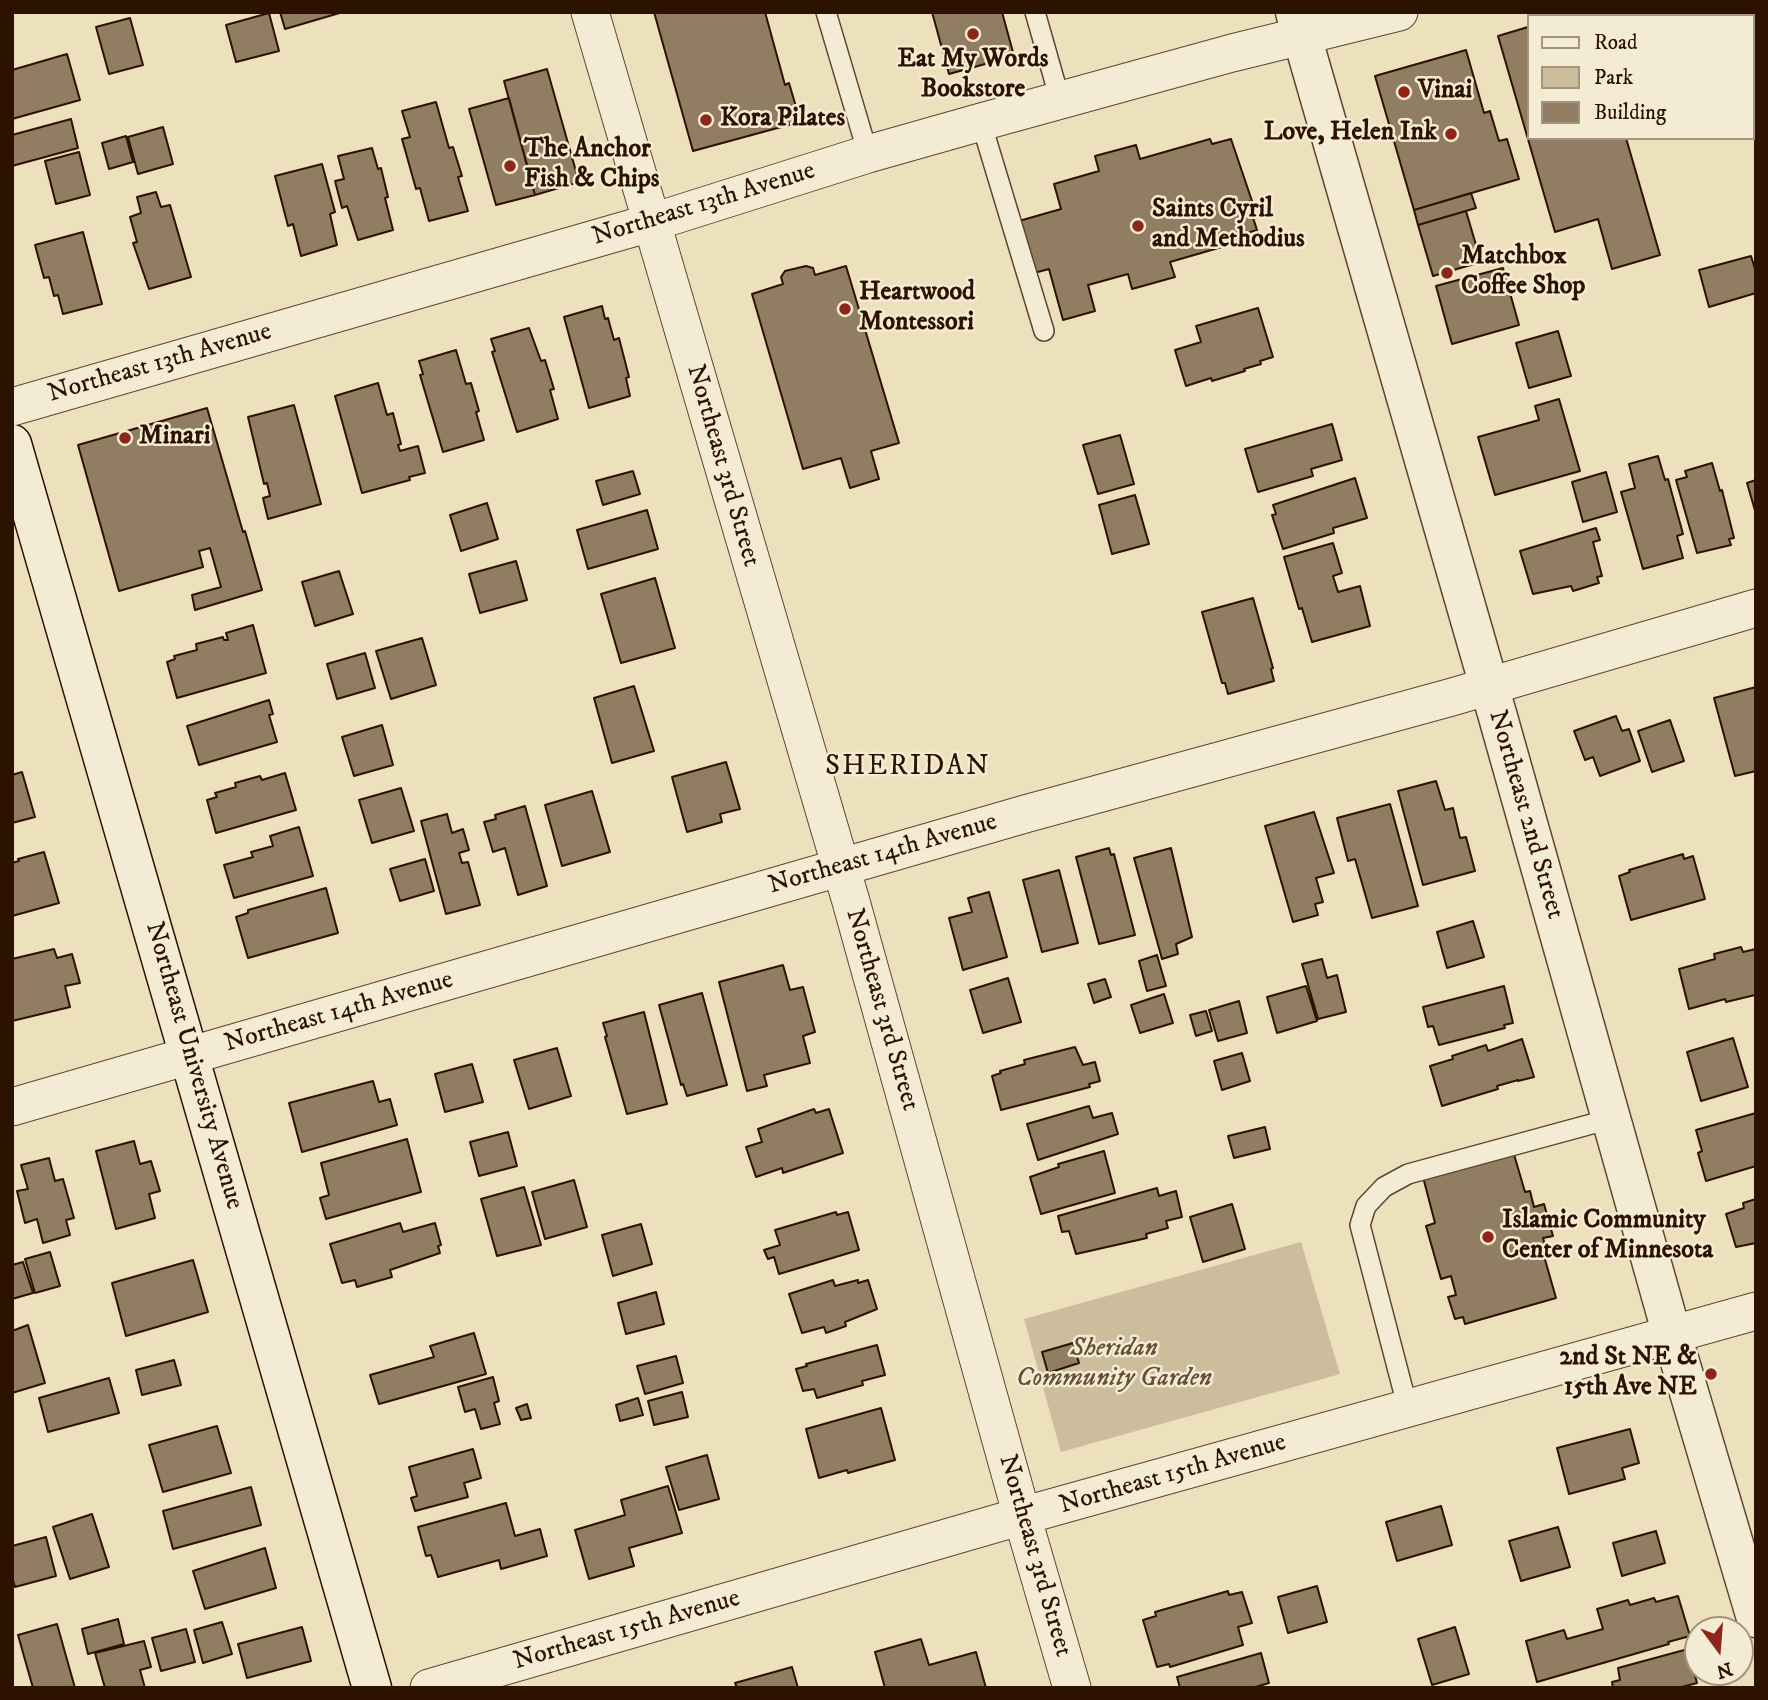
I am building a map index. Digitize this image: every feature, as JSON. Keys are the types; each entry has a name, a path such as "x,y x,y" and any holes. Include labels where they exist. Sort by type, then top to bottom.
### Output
{"street":[{"name":"Northeast 3rd Street","path":"590,12 840,868 1072,1688"},
{"name":"Northeast 13th Avenue","path":"12,407 650,223 868,154 1232,53 1298,25 1399,12"},
{"name":"Northeast 2nd Street","path":"1298,25 1489,686 1672,1335 1756,1618"},
{"name":"Northeast University Avenue","path":"12,444 372,1688"},
{"name":"Northeast 14th Avenue","path":"12,1107 1025,814 1489,686 1756,608"},
{"name":"Northeast 15th Avenue","path":"429,1688 1022,1517 1756,1311"}],"lane":[{"path":"825,12 868,154"},
{"path":"1035,12 1060,100"},
{"path":"981,122 1044,331"},
{"path":"1408,1409 1360,1225 1366,1206 1384,1187 1408,1174 1611,1119"}],"green space":[{"name":"Sheridan Community Garden","path":"1301,1242 1340,1374 1061,1452 1024,1319"}],"building":[{"path":"280,12 343,12 285,29"},
{"path":"654,12 765,12 785,85 789,83 799,117 796,123 693,151"},
{"name":"Eat My Words Bookstore","path":"932,12 1002,12 1014,56 949,74"},
{"path":"269,13 279,51 236,62 226,25"},
{"path":"130,18 143,65 109,74 96,27"},
{"path":"1526,28 1526,132 1498,36"},
{"path":"1756,39 1756,94 1754,88"},
{"path":"1466,50 1484,113 1490,111 1499,141 1507,139 1519,179 1414,210 1375,76"},
{"path":"67,54 80,100 12,119 12,70"},
{"path":"547,69 579,182 535,195 504,81"},
{"path":"509,98 535,195 496,205 469,109"},
{"path":"436,102 449,148 453,147 462,176 458,177 468,211 429,221 420,188 416,189 402,139 410,137 402,111"},
{"path":"71,119 78,148 12,166 12,135"},
{"path":"163,127 173,164 138,174 128,137"},
{"path":"126,136 133,162 109,169 102,143"},
{"name":"Saints Cyril and Methodius","path":"1210,139 1212,144 1231,139 1252,201 1248,202 1257,230 1238,236 1239,242 1170,262 1175,277 1132,289 1128,274 1088,285 1095,311 1063,320 1049,269 1034,273 1019,221 1061,209 1054,184 1099,171 1095,156 1136,145 1140,159"},
{"path":"1528,140 1627,140 1660,255 1612,269 1598,219 1555,232"},
{"path":"372,148 378,169 381,168 393,230 358,240 347,206 342,208 335,181 344,179 338,156"},
{"path":"79,152 90,195 56,204 45,161"},
{"path":"322,164 335,212 330,214 337,245 301,256 293,224 288,226 275,176"},
{"path":"156,192 161,207 170,205 191,277 149,289 133,243 137,242 130,217 141,213 137,197"},
{"path":"1471,193 1476,208 1418,225 1414,210"},
{"path":"1466,211 1481,262 1433,276 1418,225"},
{"path":"83,232 102,304 63,314 49,277 44,278 35,245"},
{"path":"1751,256 1756,272 1756,293 1709,307 1699,270"},
{"path":"806,266 813,268 815,275 846,266 899,443 871,451 879,479 850,488 841,458 803,469 752,294 783,284 781,277 785,271"},
{"path":"1503,268 1519,325 1452,344 1436,286"},
{"path":"602,306 614,340 619,338 629,377 626,378 630,396 589,408 564,317"},
{"path":"1258,308 1273,357 1244,369 1245,371 1186,386 1175,350 1201,342 1196,326"},
{"path":"529,328 541,361 545,360 554,389 550,390 558,419 517,432 492,352 495,351 491,339"},
{"path":"1558,331 1571,376 1529,388 1516,343"},
{"path":"456,350 466,384 471,383 484,440 443,452 420,375 423,374 419,361"},
{"path":"378,383 387,415 393,413 401,444 398,445 400,451 418,446 425,473 409,477 410,480 362,493 335,396"},
{"path":"1559,399 1580,471 1495,495 1478,437 1539,420 1535,406"},
{"path":"294,405 321,504 268,519 263,498 270,496 267,483 264,484 248,417"},
{"path":"207,408 262,590 195,610 192,595 221,587 210,548 199,551 203,567 119,591 78,445"},
{"path":"1332,424 1342,460 1311,469 1313,476 1258,492 1245,449"},
{"path":"1120,435 1134,484 1098,494 1083,445"},
{"path":"1658,456 1665,480 1668,479 1683,534 1677,536 1683,558 1643,569 1621,492 1635,488 1629,464"},
{"path":"1712,463 1734,538 1729,539 1731,545 1697,553 1676,480 1687,477 1685,471"},
{"path":"633,471 640,494 603,505 596,481"},
{"path":"1606,472 1617,512 1583,522 1572,482"},
{"path":"1355,478 1367,518 1333,528 1334,533 1283,549 1272,515 1276,514 1273,505"},
{"path":"1756,480 1756,514 1747,483"},
{"path":"1135,495 1149,544 1112,554 1099,505"},
{"path":"487,503 498,539 461,551 450,515"},
{"path":"647,510 658,549 588,569 577,530"},
{"path":"1596,528 1600,540 1593,542 1602,576 1597,577 1599,583 1573,591 1571,586 1533,594 1520,551"},
{"path":"1333,543 1342,573 1333,576 1338,592 1360,586 1370,626 1312,642 1284,557"},
{"path":"516,561 527,600 480,613 469,574"},
{"path":"339,571 353,614 315,626 302,582"},
{"path":"655,578 675,648 621,663 601,594"},
{"path":"1253,598 1273,668 1274,681 1228,694 1225,683 1222,683 1202,612"},
{"path":"253,625 266,673 177,698 167,662 175,659 174,656 197,650 196,644 223,637 228,640 226,633"},
{"path":"422,638 436,685 391,699 376,651"},
{"path":"365,653 375,688 337,699 327,664"},
{"path":"634,686 654,751 612,763 594,698"},
{"path":"1756,687 1756,771 1735,776 1714,698"},
{"path":"269,700 273,714 269,715 277,742 199,765 187,726"},
{"path":"1616,716 1622,731 1629,729 1640,761 1600,776 1593,757 1585,760 1574,731"},
{"path":"1670,720 1684,761 1652,772 1638,731"},
{"path":"382,725 393,765 354,776 342,737"},
{"path":"726,762 740,809 720,814 722,822 687,832 672,777"},
{"path":"22,772 35,817 12,823 12,775"},
{"path":"285,773 296,810 216,833 207,800 217,797 215,793 236,787 235,783 260,776 262,780"},
{"path":"1436,781 1445,810 1453,808 1460,838 1466,837 1475,871 1423,885 1398,791"},
{"path":"401,788 414,831 372,843 359,800"},
{"path":"592,791 610,852 562,866 545,805"},
{"path":"1390,804 1418,906 1372,918 1355,859 1348,861 1337,818"},
{"path":"525,806 547,886 518,895 505,848 493,852 484,822 496,819 495,815"},
{"path":"1314,812 1334,873 1316,878 1323,902 1315,904 1318,915 1293,922 1265,826"},
{"path":"447,814 452,833 463,829 469,850 459,853 462,863 468,862 480,905 446,914 421,821"},
{"path":"299,827 313,876 234,898 224,865 253,857 251,852 273,846 270,836"},
{"path":"1109,848 1111,855 1114,854 1135,935 1099,944 1076,857"},
{"path":"1171,848 1192,937 1176,944 1178,954 1162,959 1134,858"},
{"path":"44,852 59,903 12,916 12,863"},
{"path":"1683,854 1684,859 1693,856 1705,899 1631,920 1619,876 1630,872 1629,870"},
{"path":"425,859 434,891 400,901 390,869"},
{"path":"1059,870 1078,943 1042,952 1023,880"},
{"path":"326,888 338,933 248,958 236,917 248,913 248,910"},
{"path":"989,892 1007,957 963,970 949,918 972,912 968,898"},
{"path":"1473,921 1484,957 1447,968 1437,932"},
{"path":"1741,947 1743,952 1756,949 1755,995 1726,1002 1725,999 1689,1009 1679,969 1715,959 1714,954"},
{"path":"54,949 57,958 72,954 80,983 65,986 70,1007 12,1021 12,959"},
{"path":"1157,955 1166,986 1147,991 1139,961"},
{"path":"1322,959 1327,978 1337,975 1346,1012 1318,1019 1302,964"},
{"path":"783,965 790,990 803,987 815,1032 803,1036 810,1063 764,1075 767,1086 747,1091 719,982"},
{"path":"1008,978 1021,1022 983,1033 970,990"},
{"path":"1105,979 1111,997 1094,1003 1088,984"},
{"path":"1306,986 1317,1021 1277,1033 1267,997"},
{"path":"1504,986 1513,1023 1504,1025 1505,1028 1439,1045 1433,1026 1428,1027 1423,1007"},
{"path":"702,993 727,1085 687,1096 683,1084 681,1085 659,1005"},
{"path":"1164,994 1173,1023 1140,1033 1131,1005"},
{"path":"1239,1001 1247,1033 1218,1041 1209,1010"},
{"path":"1206,1011 1212,1031 1196,1036 1190,1015"},
{"path":"644,1012 667,1104 627,1114 603,1023"},
{"path":"1733,1038 1748,1087 1701,1101 1687,1052"},
{"path":"1522,1039 1534,1077 1497,1086 1498,1089 1442,1106 1430,1066 1486,1045 1488,1051"},
{"path":"1075,1047 1083,1065 1095,1062 1100,1081 1089,1084 1090,1087 1001,1110 992,1076 1025,1064 1024,1060"},
{"path":"557,1048 571,1096 529,1109 514,1060"},
{"path":"1242,1053 1250,1081 1222,1090 1214,1061"},
{"path":"472,1064 483,1102 445,1112 435,1074"},
{"path":"373,1081 379,1102 390,1099 397,1125 302,1152 289,1103"},
{"path":"1089,1106 1093,1118 1112,1113 1118,1134 1038,1160 1027,1124"},
{"path":"814,1109 816,1113 829,1109 843,1153 783,1173 782,1168 756,1177 746,1147 762,1142 758,1129"},
{"path":"1756,1113 1756,1166 1706,1181 1698,1153 1702,1151 1696,1130"},
{"path":"1265,1127 1270,1149 1234,1158 1228,1136"},
{"path":"508,1132 517,1166 479,1176 470,1142"},
{"path":"407,1139 421,1192 326,1219 320,1198 329,1195 321,1163"},
{"path":"134,1141 140,1164 151,1161 160,1191 149,1194 155,1218 116,1229 96,1151"},
{"path":"1104,1151 1115,1193 1041,1214 1030,1177 1059,1167 1058,1164"},
{"name":"Islamic Community Center of Minnesota","path":"1513,1151 1525,1192 1530,1191 1534,1207 1544,1204 1553,1236 1543,1238 1548,1255 1544,1256 1556,1298 1465,1324 1463,1317 1455,1319 1448,1297 1456,1295 1451,1276 1441,1279 1426,1226 1435,1223 1423,1177"},
{"path":"49,1158 55,1181 63,1179 74,1218 66,1220 70,1235 43,1243 37,1219 25,1223 17,1191 28,1189 21,1165"},
{"path":"574,1180 587,1227 545,1239 532,1192"},
{"path":"524,1187 541,1245 497,1256 481,1199"},
{"path":"1157,1188 1159,1196 1176,1191 1182,1217 1166,1221 1168,1228 1146,1234 1147,1238 1076,1254 1069,1231 1062,1232 1058,1216"},
{"path":"1756,1199 1756,1243 1736,1247 1726,1214 1744,1208 1743,1203"},
{"path":"1232,1204 1245,1249 1203,1262 1190,1217"},
{"path":"836,1212 837,1215 848,1212 859,1250 779,1274 774,1257 768,1259 764,1250 780,1245 775,1230"},
{"path":"400,1223 403,1232 435,1223 441,1245 438,1246 440,1253 390,1270 392,1277 357,1287 355,1280 342,1283 330,1244"},
{"path":"641,1224 652,1264 613,1276 602,1235"},
{"path":"50,1252 60,1286 35,1293 25,1259"},
{"path":"193,1260 208,1312 126,1336 112,1283"},
{"path":"23,1262 33,1293 12,1299 12,1265"},
{"path":"833,1280 835,1286 868,1280 877,1309 845,1322 846,1326 826,1333 824,1327 802,1333 789,1294"},
{"path":"656,1292 664,1324 626,1334 618,1303"},
{"path":"28,1325 45,1383 12,1393 12,1331"},
{"path":"474,1333 486,1374 379,1404 370,1375 434,1357 430,1346"},
{"path":"1073,1343 1079,1363 1048,1373 1042,1352"},
{"path":"877,1345 885,1375 862,1381 863,1385 817,1398 814,1389 803,1391 796,1369"},
{"path":"676,1356 683,1383 645,1394 637,1366"},
{"path":"174,1360 181,1385 142,1395 136,1370"},
{"path":"493,1377 499,1401 494,1403 500,1424 481,1429 475,1409 465,1412 458,1387"},
{"path":"109,1378 119,1413 48,1432 39,1398"},
{"path":"682,1392 688,1417 654,1425 648,1401"},
{"path":"638,1398 643,1415 620,1421 616,1405"},
{"path":"527,1404 531,1418 521,1420 516,1408"},
{"path":"881,1408 895,1460 819,1478 806,1429"},
{"path":"217,1426 231,1473 163,1492 149,1445"},
{"path":"1630,1429 1639,1463 1622,1468 1625,1479 1569,1494 1557,1448"},
{"path":"473,1449 481,1478 464,1483 468,1497 415,1511 411,1498 417,1496 409,1467"},
{"path":"707,1455 719,1499 679,1510 666,1467"},
{"path":"668,1486 682,1533 629,1548 634,1566 589,1579 575,1530 625,1515 621,1500"},
{"path":"251,1487 261,1525 173,1549 163,1511"},
{"path":"506,1503 515,1536 540,1529 547,1556 501,1569 499,1560 438,1577 431,1555 426,1556 418,1527"},
{"path":"1441,1506 1452,1545 1397,1561 1386,1522"},
{"path":"92,1514 109,1567 70,1579 53,1527"},
{"path":"1558,1527 1570,1567 1521,1581 1509,1541"},
{"path":"1656,1531 1665,1563 1622,1576 1613,1543"},
{"path":"46,1537 56,1576 15,1587 12,1577 12,1546"},
{"path":"265,1548 276,1588 205,1609 193,1571"},
{"path":"1317,1586 1327,1622 1288,1633 1278,1597"},
{"path":"1228,1591 1229,1595 1242,1592 1252,1623 1238,1627 1243,1645 1170,1667 1169,1664 1157,1667 1143,1620 1156,1616 1155,1612"},
{"path":"1678,1596 1684,1616 1684,1638 1537,1682 1526,1641 1564,1630 1567,1639 1603,1629 1597,1609 1628,1600 1630,1605 1654,1598 1656,1602"},
{"path":"118,1619 124,1644 88,1654 82,1629"},
{"path":"222,1622 232,1654 203,1663 194,1630"},
{"path":"57,1624 75,1688 33,1688 18,1635"},
{"path":"302,1627 311,1661 247,1678 238,1644"},
{"path":"1455,1627 1469,1674 1432,1685 1418,1639"},
{"path":"186,1629 195,1662 161,1671 152,1638"},
{"path":"921,1639 929,1665 976,1652 986,1688 885,1688 875,1652"},
{"path":"144,1641 151,1667 140,1670 145,1688 105,1688 95,1653"},
{"path":"1684,1650 1686,1686 1613,1688 1612,1682 1620,1680 1618,1668"},
{"path":"1261,1653 1269,1683 1252,1688 1180,1688 1177,1677"},
{"path":"792,1667 798,1688 737,1688 735,1683"}],"place":[{"name":"Eat My Words Bookstore","path":"973,34"},
{"name":"Vinai","path":"1404,92"},
{"name":"Kora Pilates","path":"706,120"},
{"name":"Love, Helen Ink","path":"1451,134"},
{"name":"The Anchor Fish & Chips","path":"510,166"},
{"name":"Saints Cyril and Methodius","path":"1138,226"},
{"name":"Matchbox Coffee Shop","path":"1447,273"},
{"name":"Heartwood Montessori","path":"845,309"},
{"name":"Minari","path":"125,438"},
{"name":"Islamic Community Center of Minnesota","path":"1488,1237"},
{"name":"2nd St NE & 15th Ave NE","path":"1711,1374"}],"district":[{"name":"SHERIDAN","path":"908,768"}]}
